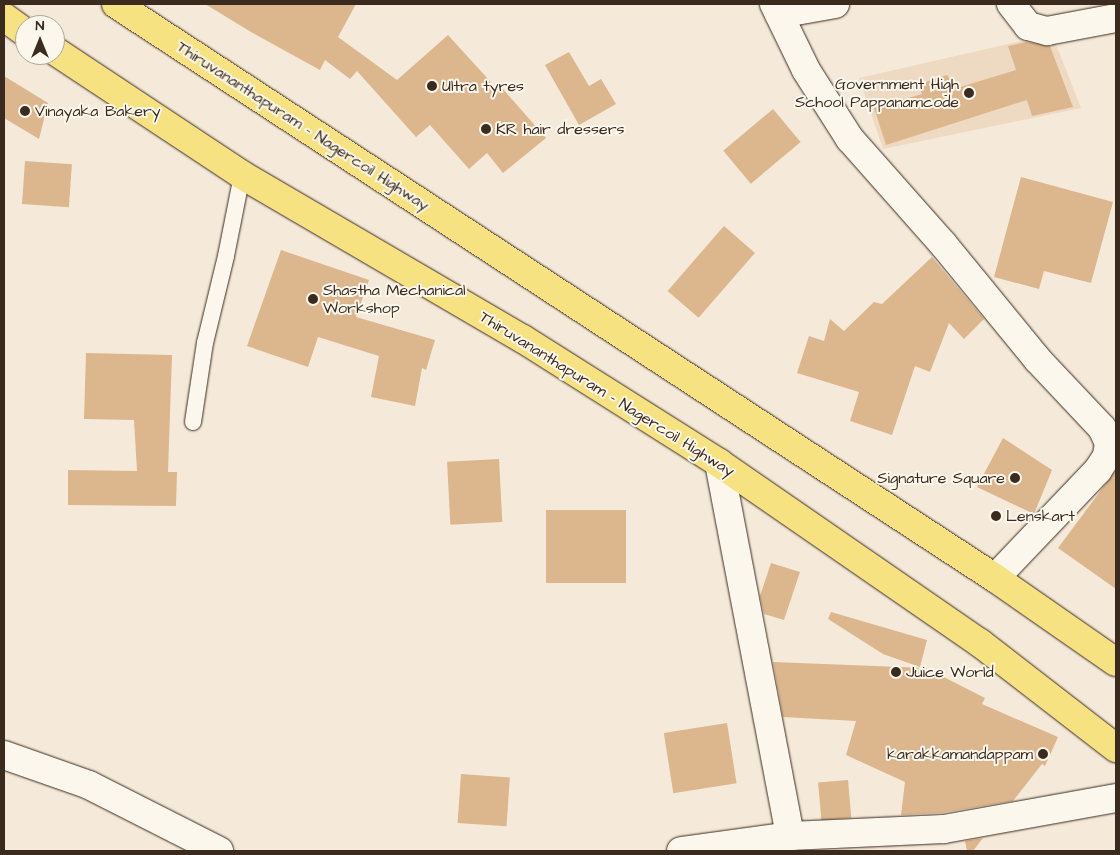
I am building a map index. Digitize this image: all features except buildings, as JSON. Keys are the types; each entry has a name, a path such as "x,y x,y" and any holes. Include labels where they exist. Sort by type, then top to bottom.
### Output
{"main road":[{"name":"Thiruvananthapuram - Nagercoil Highway","path":"116,4 995,578 1116,662"},
{"path":"4,18 15,25"},
{"name":"Thiruvananthapuram - Nagercoil Highway","path":"65,58 242,175 522,339 719,463 980,643 1116,748"}],"street":[{"path":"835,4 777,9 806,70 850,139 943,244 1038,359 1109,424 1107,456 1098,470 995,578"},
{"path":"1011,4 1028,26 1047,31 1116,18"},
{"path":"719,463 790,836"},
{"path":"4,755 89,785 219,851"},
{"path":"681,851 790,836 944,829 1116,798"}],"lane":[{"path":"193,422 204,343 226,256 242,175"}],"shaded area":[{"name":"Government High School Pappanamcode","path":"1052,34 1081,108 883,149 859,78"}],"place":[{"name":"Ultra tyres","path":"432,86"},
{"name":"Government High School Pappanamcode","path":"969,93"},
{"name":"Vinayaka Bakery","path":"25,111"},
{"name":"KR hair dressers","path":"486,129"},
{"name":"Shastha Mechanical Workshop","path":"313,299"},
{"name":"Signature Square","path":"1015,478"},
{"name":"Lenskart","path":"996,516"},
{"name":"Juice World","path":"896,672"},
{"name":"karakkamandappam","path":"1043,754"}]}
